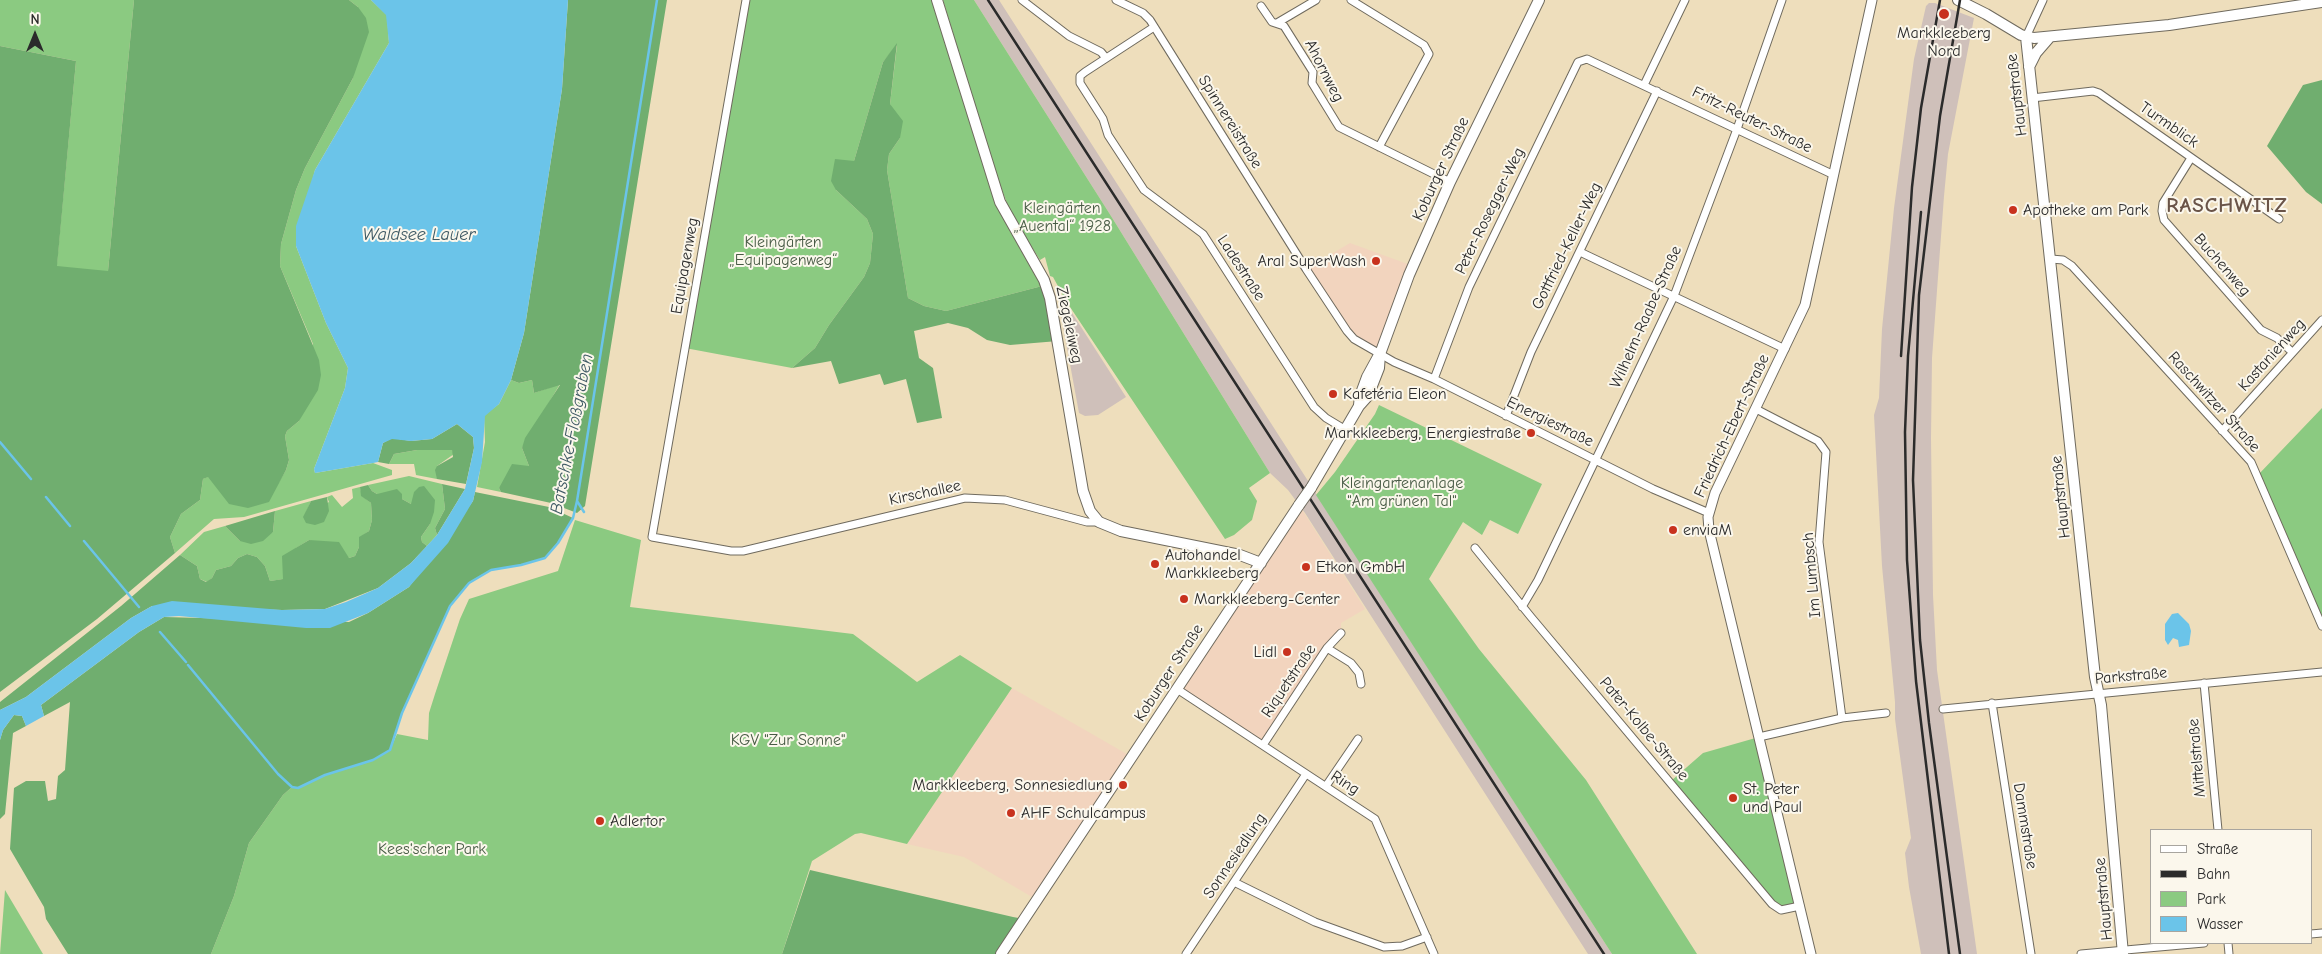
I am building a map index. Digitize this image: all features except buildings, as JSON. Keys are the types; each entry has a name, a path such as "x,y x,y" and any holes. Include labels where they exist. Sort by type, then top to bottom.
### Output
{"main road":[{"name":"Ziegeleiweg","path":"937,0 1000,202 1044,280 1050,298 1083,491 1090,511 1099,522"},
{"name":"Koburger Straße","path":"1001,954 1311,488 1346,430 1359,406 1360,396 1367,377 1380,354 1409,276 1450,182 1539,0"},
{"path":"1958,0 2026,37 2050,38 2240,16 2305,2 2322,2"},
{"name":"Hauptstraße","path":"2026,37 2028,69 2052,259 2061,360 2098,692 2123,953"},
{"path":"2028,69 2036,52 2050,38"},
{"name":"Kirschallee","path":"1099,522 1127,533 1240,555 1261,563"}],"street":[{"name":"Equipagenweg","path":"652,537 746,0"},
{"path":"1022,0 1069,36 1102,52 1106,58 1154,27"},
{"name":"Spinnereistraße","path":"1116,0 1143,13 1154,27 1338,319 1354,339 1380,354"},
{"path":"1277,23 1316,0"},
{"path":"1351,0 1424,45 1429,54 1379,147"},
{"path":"1644,85 1685,0"},
{"name":"Wilhelm-Raabe-Straße","path":"1522,607 1538,580 1674,296 1737,129 1782,0"},
{"name":"Friedrich-Ebert-Straße","path":"1811,954 1709,527 1709,513 1715,493 1785,349 1808,296 1872,0"},
{"path":"2026,37 2043,0"},
{"name":"Ahornweg","path":"1261,6 1272,22 1284,26 1314,72 1312,83 1339,127 1450,182"},
{"name":"Ladestraße","path":"1106,58 1080,76 1080,83 1104,119 1108,135 1144,190 1202,234 1314,407 1326,418 1346,430"},
{"name":"Fritz-Reuter-Straße","path":"1582,60 1587,59 1657,90 1834,175"},
{"name":"Peter-Rosegger-Weg","path":"1434,379 1469,287 1578,62 1582,60"},
{"name":"Gottfried-Keller-Weg","path":"1506,416 1532,352 1657,90"},
{"name":"Turmblick","path":"2032,98 2093,91 2099,93 2279,219"},
{"name":"Buchenweg","path":"2191,158 2163,203 2164,220 2262,330 2277,338 2292,352"},
{"path":"1580,252 1785,349"},
{"name":"Raschwitzer Straße","path":"2052,259 2062,260 2072,266 2251,462 2322,626"},
{"name":"Kastanienweg","path":"2222,431 2322,320"},
{"name":"Energiestraße","path":"1380,354 1434,379 1652,489 1709,513"},
{"name":"Im Lumbsch","path":"1756,410 1818,441 1826,452 1820,542 1842,718"},
{"name":"Kirschallee","path":"652,537 731,551 743,550 965,498 1006,500 1087,522 1099,522"},
{"name":"Pater-Kolbe-Straße","path":"1475,548 1522,607 1772,904 1781,910 1800,906"},
{"name":"Riquetstraße","path":"1263,745 1327,648 1341,633"},
{"path":"1327,648 1351,663 1359,673 1361,684"},
{"name":"Parkstraße","path":"1943,709 2098,692 2322,672"},
{"name":"Mittelstraße","path":"2204,683 2218,829"},
{"name":"Ring","path":"1177,689 1375,819 1434,954"},
{"name":"Dammstraße","path":"1992,703 2030,954"},
{"path":"1759,737 1842,718 1886,713"},
{"path":"1326,786 1358,738"},
{"name":"Sonnesiedlung","path":"1186,954 1306,774"},
{"path":"1234,882 1316,922 1384,946 1402,946 1427,937"},
{"path":"2081,954 2123,953 2196,944"}],"shaded area":[{"path":"974,0 999,0 1612,954 1588,954 1305,513 1288,490 1270,473 1111,216"},
{"path":"1929,3 1935,3 1974,18 1948,154 1932,358 1931,438 1933,595 1937,670 1977,954 1921,954 1905,853 1911,838 1895,719 1882,566 1874,415 1879,398 1882,329 1894,208 1914,59 1926,6"},
{"path":"1350,243 1413,266 1380,354 1354,339 1306,269"},
{"path":"1065,302 1126,397 1098,415 1085,416 1079,413 1061,315"},
{"path":"1299,505 1365,609 1341,623 1341,633 1263,745 1177,689"},
{"name":"AHF Schulcampus","path":"1012,688 1132,757 1037,900 964,857 907,844"}],"green space":[{"path":"0,0 134,0 108,271 18,678 76,61 0,46"},
{"path":"134,0 349,0 358,7 366,18 369,32 353,78 305,168 296,190 281,244 280,266 319,360 321,375 318,390 299,421 287,431 285,436 289,460 286,470 269,502 248,508 229,504 208,477 203,479 200,500 181,514 170,537 175,553 97,619 0,692 0,46 76,61 57,266 108,271"},
{"path":"349,0 371,0 387,15 389,43 315,170 296,246 326,323 348,368 345,388 314,469 315,473 373,463 392,470 392,475 244,517 214,519 175,553 170,537 181,514 200,500 203,479 207,477 279,482 286,470 289,460 285,436 287,431 299,421 313,344 280,266 281,244 296,190 305,168 353,78 358,7"},
{"path":"568,0 667,0 585,506 577,513 551,503 501,492 499,488 512,464 529,466 522,448 525,438 560,385 534,393 532,380 519,383 511,380 524,333 562,89"},
{"name":"Kleingärten „Equipagenweg“","path":"746,0 937,0 1000,202 1046,285 946,311 924,306 908,298 887,170 889,154 900,138 890,104 897,45 883,62 854,161 836,190 867,219 873,234 870,263 864,277 829,325 815,348 792,368 685,348"},
{"name":"Kleingärten „Auental“ 1928","path":"943,0 974,0 1111,216 1270,473 1249,488 1257,501 1252,520 1234,535 1225,539 1066,301 1053,277 1050,276 1045,257 1040,260 1012,216 995,172"},
{"path":"897,43 890,104 903,121 900,138 889,154 887,170 908,298 924,306 946,311 1046,285 1058,341 1010,345 987,340 968,328 948,323 914,331 919,358 933,368 942,418 917,423 906,379 884,385 880,374 839,384 831,361 792,368 815,348 829,325 864,277 870,263 873,234 867,219 836,190 831,181 835,159 854,161 883,62"},
{"path":"2322,80 2322,204 2306,192 2267,146 2303,85"},
{"path":"511,380 519,383 532,380 534,393 560,384 522,448 529,466 499,488 501,492 477,487 485,442 484,415 499,404"},
{"name":"Kleingartenanlage \"Am grünen Tal\"","path":"1379,405 1542,484 1518,534 1490,520 1482,535 1463,522 1429,579 1479,649 1586,780 1697,954 1612,954 1316,495 1335,472 1375,414"},
{"path":"2322,408 2322,626 2258,475"},
{"path":"457,424 473,437 474,448 466,484 437,479 435,470 437,466 453,457 452,450 417,450 394,454 389,464 378,462 383,443 392,438 411,441 432,439"},
{"path":"417,450 452,450 454,454 437,466 437,479 416,475 414,464 389,464 394,454"},
{"path":"409,476 442,484 445,509 435,528 437,535 427,546 422,542 421,537 430,524 411,504 402,499 377,494 368,485"},
{"path":"442,484 465,489 437,535 435,528 445,509"},
{"path":"368,485 377,494 397,489 402,494 402,499 411,504 414,492 419,487 424,486 435,500 430,524 421,537 422,542 427,546 411,563 378,588 325,609 282,610 152,606 131,618 26,697 0,710 0,702 121,606 180,555 197,566 200,579 206,582 212,578 216,570 231,566 238,558 247,554 257,557 265,566 270,581 283,579 282,556 309,540 339,542 349,558 355,556 359,547 359,537 369,531 372,520 371,503 361,496 360,487"},
{"path":"360,487 362,496 371,503 372,520 369,531 359,538 359,547 355,556 349,558 309,540 296,548 284,579 270,581 265,566 257,557 247,554 238,558 231,566 216,570 212,578 207,582 200,579 197,566 180,555 204,532 225,526 240,541 273,532 275,511 311,501 304,517 329,502 327,497 332,495 342,507 353,498 352,489"},
{"path":"475,492 549,507 573,518 558,543 545,558 521,565 491,570 469,583 450,606 402,713 390,750 373,760 325,775 298,788 292,787 283,795 249,843 234,896 211,954 68,954 46,919 44,907 10,849 14,788 26,781 45,781 48,801 56,799 58,776 65,770 70,702 44,716 41,705 139,632 164,617 349,622 368,613 409,587 473,501"},
{"path":"327,497 329,511 324,522 315,525 306,523 303,517 311,501"},
{"path":"275,511 273,532 263,541 251,544 240,541 225,526"},
{"path":"575,520 641,540 630,607 853,634 917,682 960,655 1012,688 907,844 861,833 855,834 812,861 782,954 211,954 234,896 249,843 283,795 292,787 298,788 325,775 373,760 390,750 397,734 428,740 429,713 460,619 469,599 558,571"},
{"path":"14,715 22,716 26,726 13,733 5,814 0,819 0,740 3,730"},
{"path":"1759,737 1800,906 1781,910 1671,781 1703,753"},
{"path":"810,870 1024,919 1001,954 782,954"},
{"path":"5,890 43,954 0,954"}],"water":[{"name":"Waldsee Lauer","path":"371,0 568,0 562,89 524,333 511,380 499,404 485,416 482,462 473,501 448,543 409,587 368,613 330,628 306,628 179,616 164,617 139,632 41,705 44,716 26,726 22,716 14,715 3,730 0,740 0,710 26,697 131,618 152,606 172,601 282,610 325,609 378,588 411,563 437,535 465,489 474,448 473,437 457,424 432,439 411,441 392,439 383,443 378,462 315,473 314,469 345,388 348,368 326,323 296,246 296,226 315,170 389,43 386,15"},
{"path":"2178,613 2189,624 2191,631 2189,645 2179,647 2178,640 2173,638 2168,645 2165,640 2165,624 2172,614"}],"waterway":[{"name":"Batschke‐Floßgraben","path":"188,665 278,774 292,787 298,788 325,775 373,760 390,750 402,713 450,606 469,583 491,570 521,565 545,558 558,543 573,518 577,501 657,0"},
{"path":"0,442 31,479"},
{"path":"46,497 70,526"},
{"path":"577,501 584,512"},
{"path":"84,541 139,607"},
{"path":"160,632 186,662"}],"railway":[{"path":"988,0 1604,954"},
{"path":"1901,356 1912,187 1921,108 1940,0"},
{"path":"1960,0 1940,116 1919,295 1913,480 1920,640 1929,723 1960,954"},
{"path":"1921,212 1908,356 1905,432 1907,560 1916,681 1949,954"}],"place":[{"name":"Markkleeberg Nord","path":"1944,14"},
{"name":"Apotheke am Park","path":"2013,210"},
{"name":"Aral SuperWash","path":"1376,261"},
{"name":"Kafetéria Eleon","path":"1333,394"},
{"name":"Markkleeberg, Energiestraße","path":"1531,433"},
{"name":"enviaM","path":"1673,530"},
{"name":"Autohandel Markkleeberg","path":"1155,564"},
{"name":"Etkon GmbH","path":"1306,567"},
{"name":"Markkleeberg-Center","path":"1184,599"},
{"name":"Lidl","path":"1287,652"},
{"name":"Markkleeberg, Sonnesiedlung","path":"1123,785"},
{"name":"St. Peter und Paul","path":"1733,798"},
{"name":"AHF Schulcampus","path":"1011,813"},
{"name":"Adlertor","path":"600,821"}],"district":[{"name":"RASCHWITZ","path":"2227,206"}],"park label":[{"name":"KGV \"Zur Sonne\"","path":"788,740"},
{"name":"Kees'scher Park","path":"432,849"}]}
